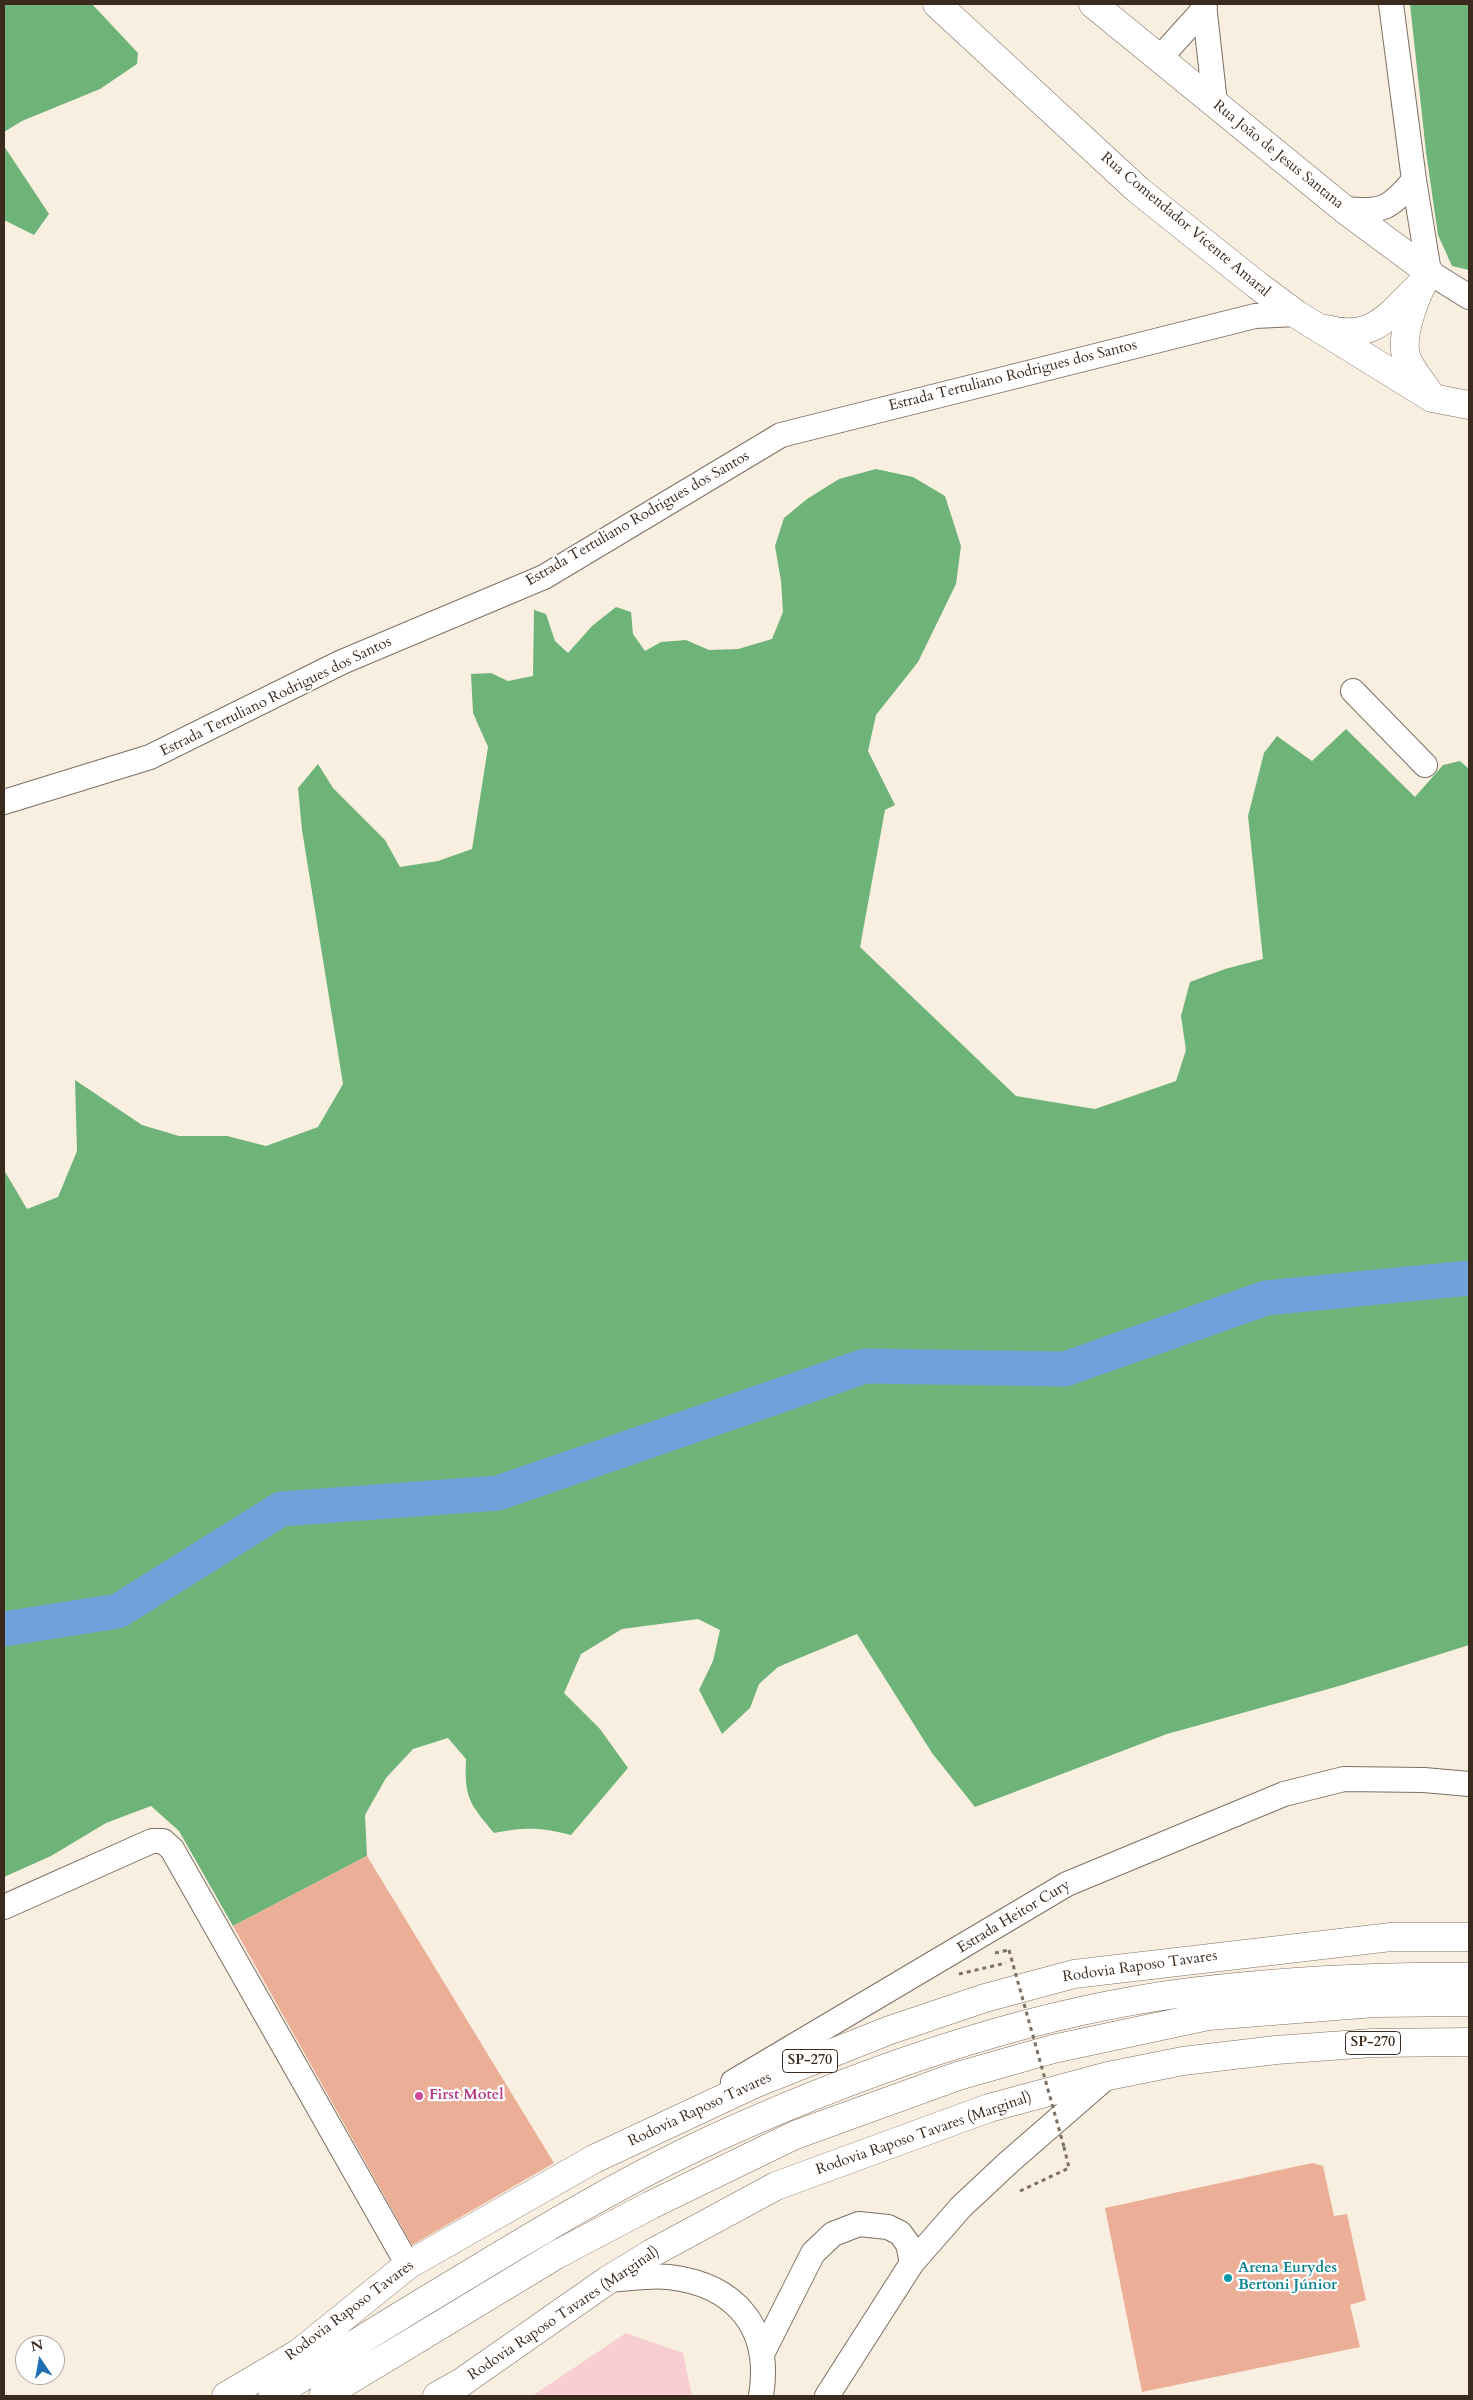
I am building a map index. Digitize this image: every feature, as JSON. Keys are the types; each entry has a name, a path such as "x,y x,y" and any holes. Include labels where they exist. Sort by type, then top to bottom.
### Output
{"main road":[{"name":"Rua Comendador Vicente Amaral","path":"937,4 1138,190 1257,285 1305,320 1432,398 1469,405"},
{"name":"Rua João de Jesus Santana","path":"1094,4 1158,59 1215,103 1426,278"},
{"path":"1305,320 1337,333 1353,334 1368,330 1394,311 1426,278"},
{"path":"1426,278 1404,336 1406,357 1432,398"},
{"name":"Rodovia Raposo Tavares","path":"226,2396 299,2353 408,2265 594,2160 754,2084 890,2030 985,1998 1074,1974 1391,1937 1469,1937"},
{"name":"Rodovia Raposo Tavares","path":"273,2396 566,2215 713,2139 862,2077 956,2046 1045,2021 1123,2003 1190,1992 1332,1978 1469,1983"},
{"name":"Rodovia Raposo Tavares","path":"323,2396 556,2255 651,2204 795,2135 958,2076 1053,2049 1208,2016 1375,2003 1469,1983"},
{"name":"Rodovia Raposo Tavares (Marginal)","path":"437,2396 462,2382 608,2280 652,2253 776,2186 989,2108 1108,2076 1184,2060 1276,2050 1372,2044 1469,2042"}],"street":[{"path":"1391,4 1426,278"},
{"path":"1158,59 1204,6"},
{"path":"1204,6 1215,103"},
{"path":"1344,209 1371,211 1394,204 1414,180"},
{"name":"Rua João de Jesus Santana","path":"1426,278 1469,297"},
{"path":"1238,320 1252,306 1257,285"},
{"name":"Estrada Tertuliano Rodrigues dos Santos","path":"4,802 150,757 342,662 544,577 781,435 1238,320 1269,314 1305,320"},
{"path":"1352,691 1425,765"},
{"name":"Estrada Heitor Cury","path":"594,2160 782,2054 1067,1884 1284,1794 1344,1779 1424,1780 1469,1784"},
{"path":"4,1907 152,1841 163,1841 172,1849 408,2265"},
{"path":"827,2396 912,2263 961,2207 1009,2162 1108,2076"},
{"path":"762,2354 814,2253 833,2234 859,2224 888,2227 900,2233 908,2244 912,2263"},
{"path":"608,2280 668,2277 704,2283 725,2294 751,2322 762,2354 764,2377 761,2396"}],"path":[{"path":"1009,1950 1069,2168 1020,2191"}],"shaded area":[{"path":"626,2333 683,2353 692,2396 532,2396"}],"green space":[{"path":"4,4 92,4 138,53 137,64 100,89 22,121 4,132"},
{"path":"1410,4 1469,4 1469,270 1452,266 1438,235 1426,152"},
{"path":"4,146 49,214 34,235 4,220"},
{"path":"876,469 913,477 945,496 961,546 956,584 918,662 876,715 868,751 895,805 885,810 860,947 1016,1096 1095,1109 1176,1081 1186,1050 1181,1016 1190,982 1225,969 1263,959 1248,816 1264,753 1277,736 1312,761 1346,729 1415,797 1443,765 1460,761 1469,769 1469,1645 1339,1686 1167,1734 975,1807 932,1753 857,1634 778,1667 759,1684 750,1708 722,1734 699,1690 713,1661 720,1630 698,1619 622,1629 581,1654 564,1693 600,1729 628,1768 571,1835 550,1830 532,1829 494,1833 479,1815 470,1800 466,1783 466,1759 448,1738 413,1749 386,1778 365,1815 367,1856 233,1926 179,1831 151,1806 106,1823 51,1856 4,1877 4,1170 27,1209 58,1197 77,1151 75,1080 142,1125 179,1136 227,1136 266,1146 318,1127 343,1084 302,830 298,788 318,764 333,788 385,840 400,867 438,861 472,849 488,747 473,713 471,674 491,673 508,681 533,676 534,610 546,614 555,641 568,653 592,626 616,607 631,612 633,634 645,651 661,642 686,640 709,650 738,649 772,639 783,612 781,581 775,546 784,518 807,499 839,479"}],"building":[{"name":"First Motel","path":"367,1856 554,2163 412,2245 233,1926"},
{"name":"Arena Eurydes Bertoni Júnior","path":"1312,2163 1323,2166 1334,2216 1347,2214 1366,2300 1350,2305 1360,2347 1142,2392 1105,2208"}],"waterway":[{"path":"4,1629 118,1611 281,1509 498,1493 865,1366 1065,1369 1266,1298 1469,1278"}],"place":[{"name":"First Motel","path":"419,2096"},
{"name":"Arena Eurydes Bertoni Júnior","path":"1228,2278"}]}
